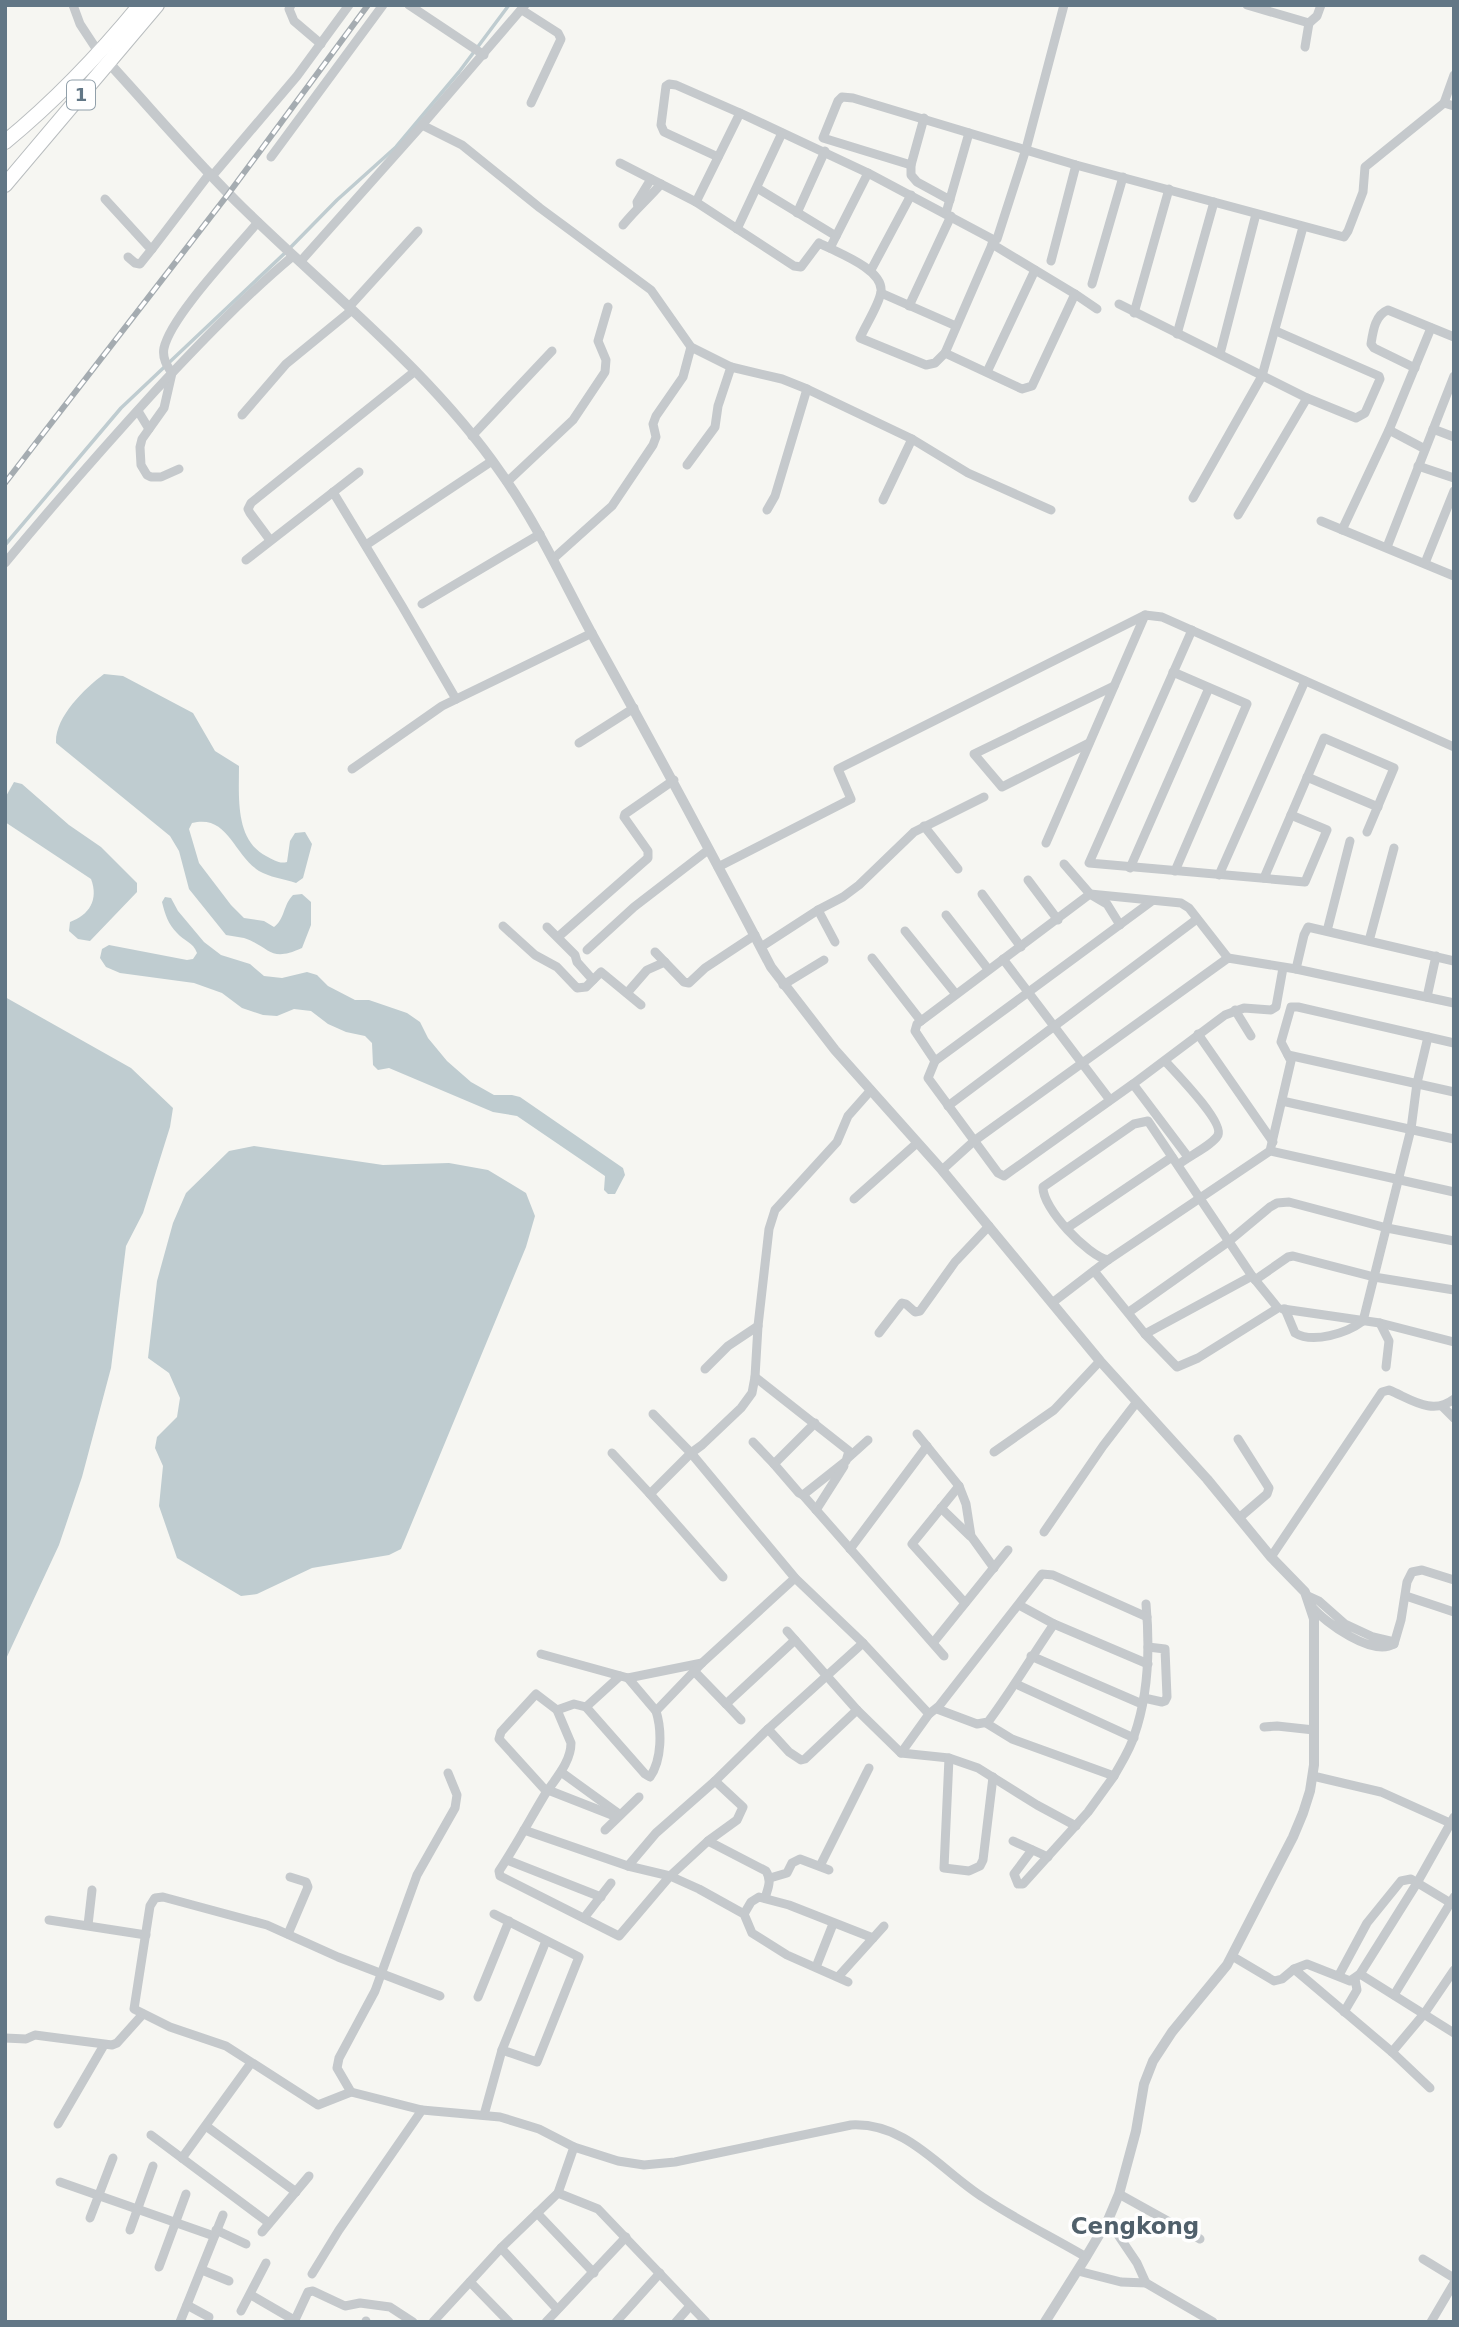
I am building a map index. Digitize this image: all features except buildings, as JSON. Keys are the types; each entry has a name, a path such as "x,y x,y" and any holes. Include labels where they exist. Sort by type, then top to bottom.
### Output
{"highway":[{"name":"1","path":"5,185 104,58 140,5"},
{"name":"1","path":"5,142 104,58 157,5"}],"street":[{"path":"73,5 79,24 104,58 258,222 432,388 492,461 554,558 592,633 674,780 708,850 783,985 835,1050 942,1170 1100,1361 1167,1434 1310,1601 1322,1619 1356,1634 1394,1644 1409,1577 1416,1570 1454,1580"},
{"path":"291,5 289,9 293,21 321,44"},
{"path":"128,257 140,264 211,174 297,76 349,5"},
{"path":"271,157 383,5"},
{"path":"409,5 481,53"},
{"path":"819,243 872,270 880,282 881,293 860,338 926,365 935,363 945,353 993,242 999,236 1026,149 1064,5"},
{"path":"1247,5 1273,9 1309,23"},
{"path":"1305,47 1309,23 1317,16 1321,5"},
{"path":"5,563 138,411 169,367 294,256 422,125 481,53 524,7 558,33 561,39 531,103"},
{"path":"797,212 822,150 823,138 842,97 924,118 1303,228 1344,237 1348,233 1363,192 1365,167 1444,103 1454,75"},
{"path":"718,157 664,132 661,125 666,86 676,85 740,113 911,195 949,215 1097,309"},
{"path":"1444,103 1454,106"},
{"path":"696,202 740,113"},
{"path":"924,118 911,175 917,182 950,200"},
{"path":"422,125 462,145 550,216 651,290 691,347 731,367 782,379 807,390 912,439 968,473 1051,510"},
{"path":"737,229 782,133"},
{"path":"909,306 949,215 950,200 970,133"},
{"path":"823,138 912,165"},
{"path":"620,163 696,202 794,266 801,267 826,230"},
{"path":"1051,261 1076,164"},
{"path":"830,248 868,173"},
{"path":"1092,284 1124,177"},
{"path":"638,207 637,202 651,179"},
{"path":"623,225 661,184"},
{"path":"757,188 836,236"},
{"path":"1134,313 1169,189"},
{"path":"872,270 911,195"},
{"path":"105,200 152,248"},
{"path":"1177,334 1214,202"},
{"path":"1220,354 1256,214"},
{"path":"179,469 161,477 151,477 142,470 140,447 164,408 169,367 163,351 173,327 205,284 258,222"},
{"path":"1193,498 1262,376 1303,228"},
{"path":"242,415 286,364 351,309 418,231"},
{"path":"987,372 1035,270"},
{"path":"881,293 956,326"},
{"path":"945,353 1023,389 1032,386 1075,294"},
{"path":"1119,304 1307,397 1356,418 1365,413 1380,379 1375,373 1276,331"},
{"path":"507,482 573,420 605,372 606,360 598,341 608,307"},
{"path":"1415,368 1371,344 1378,316 1388,310 1454,337"},
{"path":"1342,530 1389,430 1432,328"},
{"path":"554,558 621,495 653,445 656,437 653,424 656,416 683,377 691,347"},
{"path":"472,436 552,351"},
{"path":"687,465 715,427 718,406 731,367"},
{"path":"270,540 250,513 248,506 414,372"},
{"path":"1387,547 1454,376"},
{"path":"767,510 775,496 807,390"},
{"path":"1238,515 1307,397"},
{"path":"138,411 149,429"},
{"path":"1433,429 1454,437"},
{"path":"1389,430 1425,449"},
{"path":"883,500 912,439"},
{"path":"366,545 492,461"},
{"path":"1419,466 1454,478"},
{"path":"246,560 359,472"},
{"path":"1425,563 1454,491"},
{"path":"333,492 456,699"},
{"path":"1321,521 1454,576"},
{"path":"422,604 540,534"},
{"path":"1046,843 1145,615"},
{"path":"718,867 851,799 838,769 1145,615 1162,617 1454,747"},
{"path":"1192,630 1089,861 1093,865 1304,882 1327,830 1291,815"},
{"path":"352,769 426,716 456,699 592,633"},
{"path":"1173,672 1247,704 1175,871"},
{"path":"1219,875 1305,681"},
{"path":"1089,743 1002,787 974,754 1114,686"},
{"path":"1130,868 1209,688"},
{"path":"579,743 634,708"},
{"path":"1264,878 1324,738 1394,768 1367,832"},
{"path":"1307,777 1378,807"},
{"path":"558,937 648,858 648,851 624,817 625,814 674,780"},
{"path":"761,947 818,910 844,897 898,846 924,826 984,797"},
{"path":"924,826 958,869"},
{"path":"1328,931 1350,841"},
{"path":"1369,941 1394,848"},
{"path":"587,950 634,907 708,850"},
{"path":"1064,864 1090,894 1104,901 1120,925"},
{"path":"1028,880 1058,920"},
{"path":"982,894 1021,947"},
{"path":"935,1061 915,1031 916,1024 1090,894 1181,903 1189,908 1228,958 1296,969 1454,1003"},
{"path":"1152,901 935,1061 928,1079 998,1173 1004,1176 1225,1015 1235,1010 1271,1010 1276,1007 1283,968"},
{"path":"818,910 835,942"},
{"path":"946,915 988,970"},
{"path":"948,1106 1197,919"},
{"path":"503,926 535,955 557,967 577,988 582,989 601,972 640,1005"},
{"path":"547,927 575,955 577,962 593,980"},
{"path":"1296,969 1306,930 1311,927 1454,961"},
{"path":"905,931 955,993"},
{"path":"655,953 684,982 689,983 705,968 755,935"},
{"path":"1427,997 1436,957"},
{"path":"873,958 921,1021"},
{"path":"942,1170 974,1141 1228,958"},
{"path":"1003,959 1110,1100"},
{"path":"783,985 824,960"},
{"path":"627,993 647,970 665,962"},
{"path":"1052,1303 1108,1260 1200,1199 1271,1146 1291,1061 1281,1042 1289,1009 1293,1007 1454,1043"},
{"path":"1235,1010 1251,1036"},
{"path":"1198,1034 1271,1146 1454,1192"},
{"path":"1108,1260 1094,1256 1067,1228 1044,1197 1043,1187 1133,1124 1148,1121 1228,1242 1253,1278 1281,1309 1295,1333 1303,1337 1317,1337 1353,1329 1363,1321 1387,1228 1411,1129 1417,1083 1428,1037"},
{"path":"1288,1055 1454,1093"},
{"path":"1067,1228 1175,1161 1188,1157 1218,1135 1212,1116 1165,1060"},
{"path":"1133,1084 1188,1157"},
{"path":"650,1494 741,1408 752,1393 769,1229 775,1210 837,1142 848,1116 872,1090"},
{"path":"1282,1101 1454,1139"},
{"path":"854,1199 917,1143"},
{"path":"1129,1312 1228,1242 1270,1207 1282,1202 1387,1228 1454,1241"},
{"path":"879,1334 902,1303 915,1312 920,1311 955,1262 989,1226"},
{"path":"1145,1334 1293,1256 1374,1276 1454,1290"},
{"path":"1094,1271 1145,1334 1174,1365 1180,1367 1281,1309 1380,1324 1454,1342"},
{"path":"1380,1324 1389,1340 1386,1367"},
{"path":"705,1369 728,1346 758,1326"},
{"path":"994,1452 1054,1410 1100,1361"},
{"path":"755,1377 849,1451 847,1460 816,1510"},
{"path":"1271,1557 1382,1392 1389,1390 1431,1408 1442,1406 1454,1399"},
{"path":"1044,1532 1136,1403"},
{"path":"1442,1406 1454,1418"},
{"path":"653,1414 691,1453 795,1577 933,1711 977,1724 986,1723 1012,1739 1114,1776"},
{"path":"774,1464 815,1423"},
{"path":"917,1434 959,1486 966,1504 971,1536"},
{"path":"1238,1439 1269,1488 1267,1494 1239,1518"},
{"path":"803,1495 868,1440"},
{"path":"753,1442 944,1656"},
{"path":"850,1549 927,1446"},
{"path":"612,1453 723,1577"},
{"path":"959,1486 912,1544 965,1603"},
{"path":"941,1508 971,1536 994,1568"},
{"path":"933,1643 1008,1550"},
{"path":"901,1752 1034,1584 1046,1573 1147,1617"},
{"path":"656,1711 702,1663 795,1577"},
{"path":"1406,1596 1454,1612"},
{"path":"1045,2322 1108,2220 1119,2194 1136,2131 1144,2084 1153,2061 1231,1956 1293,1837 1308,1800 1313,1776 1314,1730 1310,1601"},
{"path":"1032,1850 1014,1874 1018,1884 1023,1884 1076,1826 1114,1776 1134,1738 1148,1664 1146,1604"},
{"path":"1019,1605 1054,1624 1148,1664"},
{"path":"986,1723 1016,1684 1031,1656 1054,1624"},
{"path":"787,1631 857,1710 901,1752 949,1758 978,1768 1076,1826"},
{"path":"726,1704 795,1640"},
{"path":"628,1866 656,1833 863,1643"},
{"path":"1031,1656 1143,1700 1162,1702 1167,1698 1165,1649 1148,1647"},
{"path":"541,1654 624,1677 702,1663"},
{"path":"694,1671 741,1720"},
{"path":"586,1707 624,1677"},
{"path":"559,1709 573,1704 586,1707 650,1777 654,1770 661,1734 656,1711 624,1677"},
{"path":"1016,1684 1134,1738"},
{"path":"619,1816 547,1791 500,1742 499,1738 514,1717 536,1694 559,1709 572,1745 561,1772 547,1791 499,1871 499,1876 619,1936 670,1876 708,1841 737,1820 743,1807 716,1780"},
{"path":"768,1729 789,1752 801,1760 857,1710"},
{"path":"1264,1727 1287,1726 1314,1730"},
{"path":"949,1758 944,1868 969,1871 980,1866 983,1860 993,1777"},
{"path":"770,1878 787,1873 797,1860 824,1868 869,1768"},
{"path":"561,1772 619,1816"},
{"path":"351,2092 337,2068 339,2058 375,1991 417,1875 455,1808 457,1795 448,1773"},
{"path":"1313,1776 1381,1792 1452,1820 1417,1883 1358,1977 1357,1990 1345,2012"},
{"path":"605,1830 639,1797"},
{"path":"524,1830 628,1866 670,1876 699,1889 744,1914 752,1933 758,1938 787,1955 848,1982"},
{"path":"708,1841 766,1871 770,1878 765,1898"},
{"path":"1013,1841 1048,1857"},
{"path":"507,1860 601,1897"},
{"path":"288,1934 308,1886 306,1882 290,1877"},
{"path":"1339,1975 1367,1923 1383,1900 1401,1881 1411,1879 1453,1902 1394,1995"},
{"path":"584,1918 611,1883"},
{"path":"88,1925 92,1890"},
{"path":"440,1996 338,1957 267,1925 159,1897 155,1898 150,1906 133,2008 170,2027 226,2046 318,2105 351,2092 422,2110 484,2115 519,2122 574,2147 618,2161 644,2165 663,2164 851,2125 875,2127 912,2142 927,2152 959,2182 1086,2257"},
{"path":"744,1914 755,1899 765,1898 873,1938"},
{"path":"494,1914 579,1957 537,2062 502,2050"},
{"path":"49,1920 146,1935"},
{"path":"478,1997 509,1921"},
{"path":"816,1967 833,1924"},
{"path":"838,1977 884,1926"},
{"path":"484,2115 502,2050 546,1941"},
{"path":"1231,1956 1274,1981 1307,1964 1350,1981 1358,1977"},
{"path":"1294,1969 1430,2088"},
{"path":"1392,2052 1424,2014 1454,1970"},
{"path":"1358,1977 1394,1995 1454,2033"},
{"path":"5,2038 26,2039 35,2035 104,2045 117,2043 143,2014"},
{"path":"58,2124 104,2045"},
{"path":"182,2158 251,2063"},
{"path":"312,2274 422,2110"},
{"path":"206,2126 296,2192"},
{"path":"151,2136 269,2223"},
{"path":"433,2322 501,2248 558,2193 574,2147"},
{"path":"90,2218 113,2158"},
{"path":"130,2230 153,2165"},
{"path":"261,2232 309,2176"},
{"path":"60,2182 176,2223 246,2244"},
{"path":"558,2193 592,2205 706,2322"},
{"path":"159,2267 186,2194"},
{"path":"1119,2194 1200,2239"},
{"path":"537,2214 594,2273"},
{"path":"180,2322 223,2215"},
{"path":"1108,2220 1137,2263 1146,2283"},
{"path":"546,2322 626,2237"},
{"path":"501,2248 557,2309"},
{"path":"1423,2259 1454,2280 1431,2322"},
{"path":"241,2311 266,2263"},
{"path":"202,2270 229,2281"},
{"path":"1078,2271 1121,2282 1146,2283 1213,2322"},
{"path":"616,2322 660,2273"},
{"path":"470,2282 509,2322"},
{"path":"251,2295 294,2321 308,2292 313,2291 345,2306 360,2303 390,2307 413,2322"},
{"path":"187,2305 209,2317"},
{"path":"676,2322 690,2306"}],"shaded area":[{"path":"104,674 123,676 193,713 215,751 239,766 241,817 249,840 256,849 276,861 287,862 290,841 295,833 305,832 312,844 303,878 296,883 259,871 214,824 192,823 189,829 199,863 244,918 264,921 274,927 293,895 302,894 311,902 311,925 302,948 276,954 244,938 226,935 189,889 179,851 170,836 56,743 60,723 65,714 88,687"},
{"path":"14,782 22,784 69,825 101,847 137,883 137,892 90,941 78,939 69,931 70,922 91,906 94,894 91,879 5,822 5,798"},
{"path":"165,897 171,898 178,911 204,942 221,955 250,964 264,976 282,978 307,972 317,975 328,986 355,1000 369,1000 407,1013 420,1022 428,1038 447,1061 471,1082 494,1095 520,1097 623,1168 625,1175 615,1194 608,1194 604,1190 605,1176 517,1116 493,1112 389,1068 378,1070 373,1065 372,1043 365,1036 328,1024 311,1011 294,1009 277,1016 263,1015 242,1008 222,993 194,983 120,973 106,967 100,958 102,949 109,945 193,959 197,953 195,949 177,933 167,919 162,902"},
{"path":"5,997 131,1068 173,1108 170,1127 143,1213 126,1246 111,1368 82,1477 59,1545 5,1661"},
{"path":"254,1146 383,1165 449,1163 488,1170 526,1193 535,1216 526,1247 401,1549 389,1555 312,1568 257,1594 241,1596 177,1558 159,1506 163,1466 155,1448 157,1437 177,1417 180,1398 169,1373 148,1358 157,1281 173,1223 186,1193 229,1151"}],"waterway":[{"path":"5,545 121,408 337,200 396,147 459,72 509,5"}],"railway":[{"path":"5,483 229,193 368,5"}],"district":[{"name":"Cengkong","path":"1135,2226"}]}
